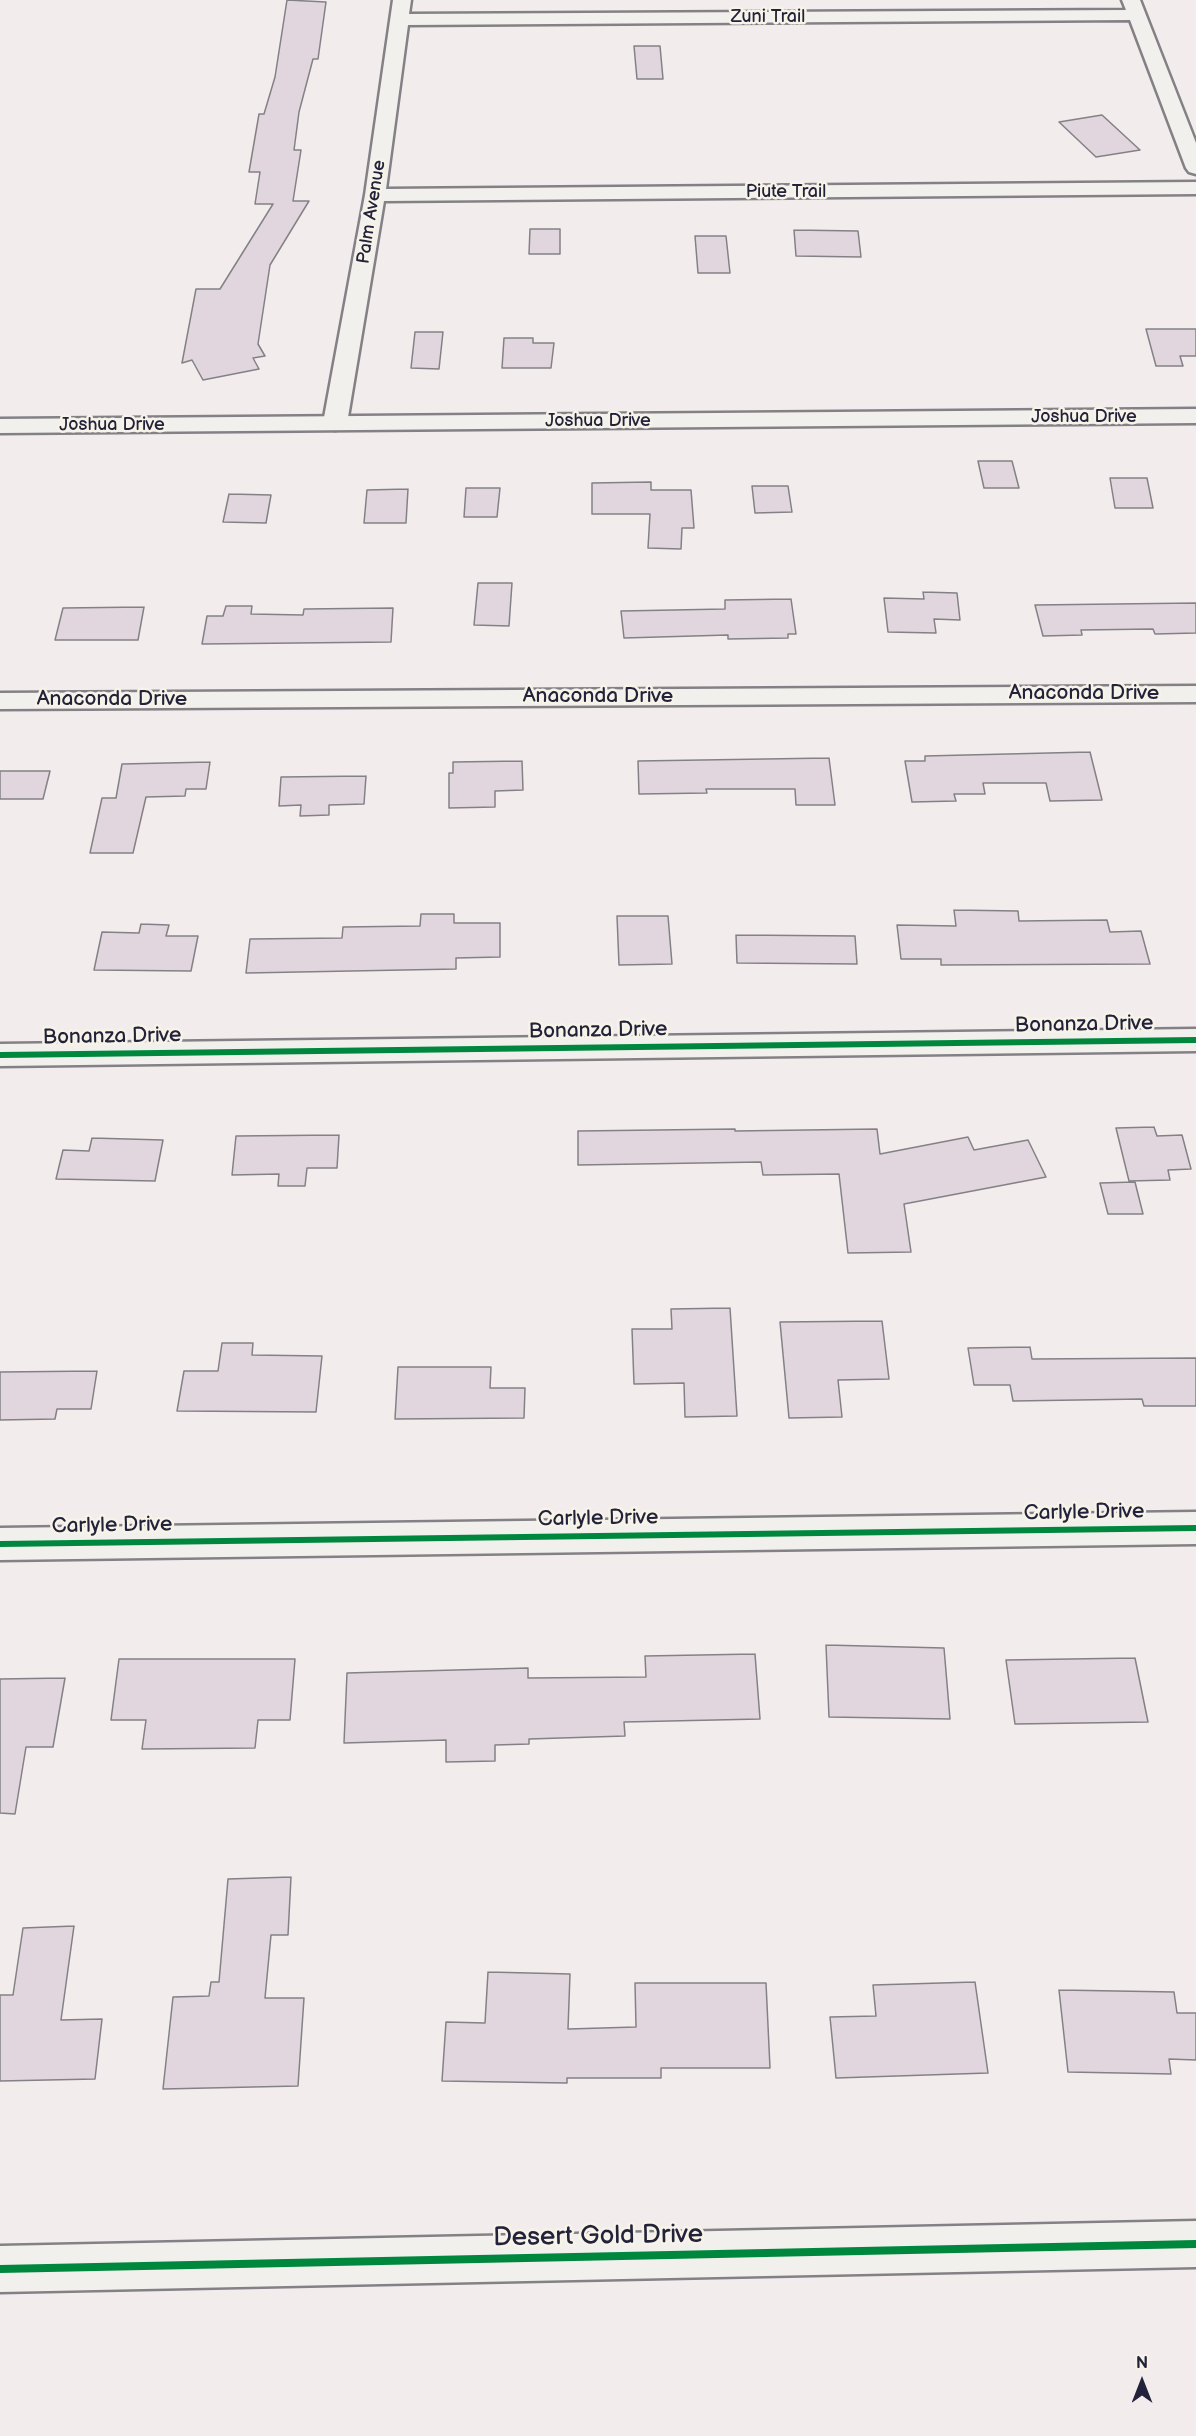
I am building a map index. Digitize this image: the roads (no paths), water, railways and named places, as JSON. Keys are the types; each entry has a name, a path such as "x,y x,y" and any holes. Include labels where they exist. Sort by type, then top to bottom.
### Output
{"street":[{"name":"Zuni Trail","path":"401,10 1133,7"},
{"path":"1133,7 1196,168"},
{"name":"Palm Avenue","path":"335,423 375,195 401,10"},
{"name":"Piute Trail","path":"375,195 1196,188"},
{"name":"Joshua Drive","path":"0,426 1196,416"},
{"name":"Anaconda Drive","path":"0,701 1196,694"},
{"name":"Bonanza Drive","path":"0,1055 1196,1041"},
{"name":"Carlyle Drive","path":"0,1544 1196,1528"},
{"name":"Desert Gold Drive","path":"0,2269 1196,2244"}]}
